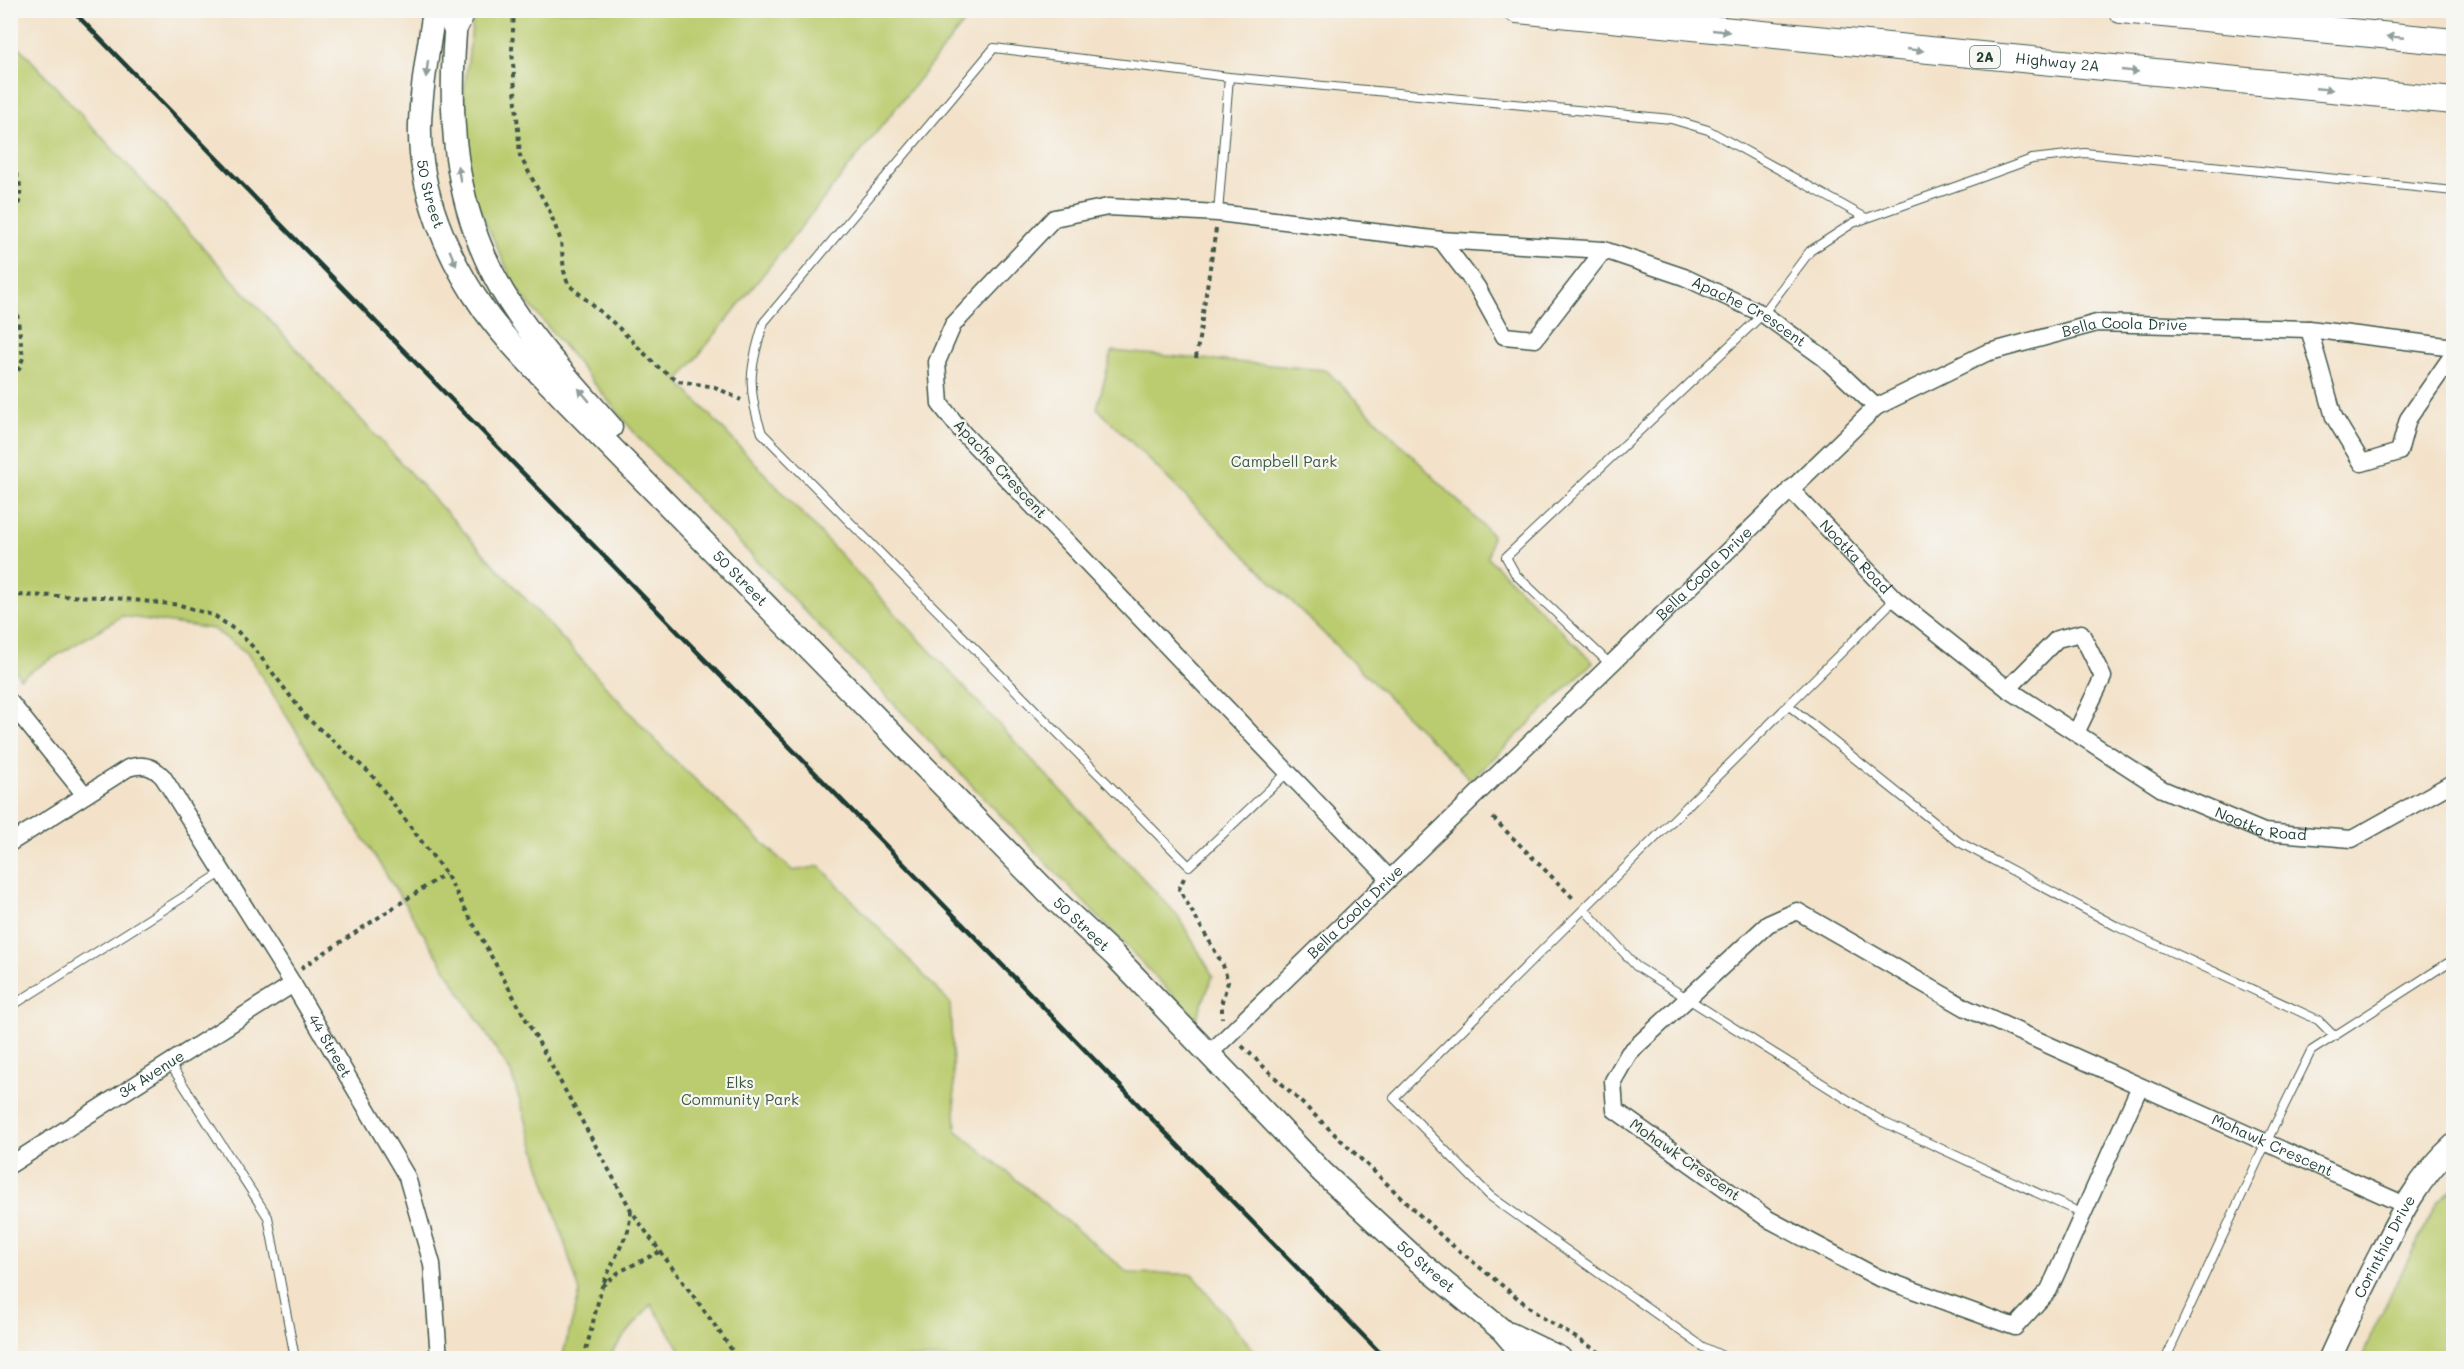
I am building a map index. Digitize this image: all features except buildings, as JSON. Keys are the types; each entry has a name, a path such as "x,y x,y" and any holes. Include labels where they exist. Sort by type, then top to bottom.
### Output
{"main road":[{"name":"50 Street","path":"434,10 420,124 423,162 432,208 456,266 485,312 523,356 1051,896 1115,956 1331,1180 1417,1260 1502,1330 1526,1359"},
{"name":"Highway 2A","path":"1516,10 2454,101"},
{"path":"2121,10 2454,42"},
{"name":"50 Street","path":"458,16 451,121 459,174 479,246 504,294 525,323 623,441 672,507"},
{"name":"Corinthia Drive","path":"2330,1359 2405,1205 2437,1159 2454,1145"},
{"name":"50 Street","path":"1502,1330 1560,1359"}],"street":[{"name":"Apache Crescent","path":"1389,878 963,434 940,404 938,362 953,325 1054,218 1108,207 1218,213 1441,240 1604,250 1684,277 1763,314 1824,358 1876,407"},
{"path":"1441,240 1477,287 1504,336 1535,339 1604,250"},
{"name":"Bella Coola Drive","path":"1209,1054 1876,407 1986,353 2097,323 2310,329 2454,347"},
{"path":"2310,329 2334,417 2362,464 2400,452 2408,419 2454,353"},
{"name":"Nootka Road","path":"1790,489 1895,599 2008,689 2162,789 2264,832 2352,839 2454,782"},
{"path":"2008,689 2057,639 2081,633 2103,676 2076,733"},
{"path":"10,702 85,795 10,843"},
{"name":"44 Street","path":"85,795 128,768 146,765 156,769 224,872 407,1177 432,1264 438,1359"},
{"name":"Mohawk Crescent","path":"2140,1086 2049,1290 2015,1327 1877,1277 1768,1219 1616,1110 1613,1081 1629,1053 1767,924 1797,911 1966,1008 2140,1086 2266,1143 2405,1205"},
{"name":"34 Avenue","path":"10,1165 170,1064 289,978"}],"lane":[{"path":"1287,773 1189,866 762,433 753,406 752,361 764,321 994,48 1229,76 1671,119 1708,130 1866,218"},
{"path":"1218,213 1229,76"},
{"path":"1610,664 1516,575 1506,557 1763,314 1810,251 1852,223 2032,159 2085,153 2454,191"},
{"path":"1727,1359 1702,1347 1490,1196 1394,1098 1895,599"},
{"path":"1788,705 1959,842 2116,926 2318,1020 2333,1035"},
{"path":"10,1007 224,872"},
{"path":"1584,909 1636,966 1883,1122 2083,1214"},
{"path":"2166,1359 2311,1051 2454,959"},
{"path":"170,1064 268,1217 295,1359"}],"path":[{"path":"513,10 512,50 520,156 549,210 561,241 564,271 568,284 658,367 678,381 715,387 753,406"},
{"path":"10,167 19,182 20,199 10,230"},
{"path":"1196,358 1218,213"},
{"path":"10,260 23,358 19,369 10,380"},
{"path":"10,595 105,597 180,605 215,616 238,632 254,648 306,717 371,774 446,874 558,1075 591,1142 631,1210 659,1252 713,1320 737,1359"},
{"path":"1493,818 1584,909"},
{"path":"1189,866 1179,890 1223,965 1228,982 1221,1001 1222,1018 1230,1035 1447,1241 1540,1316 1609,1359"},
{"path":"289,978 446,874"},
{"path":"584,1359 602,1286 628,1231 631,1210"},
{"path":"602,1286 619,1272 659,1252"}],"green space":[{"path":"945,10 971,14 678,381 1178,916 1213,976 1196,1019 638,437 516,288 456,158 474,11"},
{"name":"Elks Community Park","path":"10,37 668,754 793,871 820,866 950,1003 956,1130 1129,1273 1192,1274 1260,1358 686,1358 651,1304 607,1358 562,1358 580,1292 511,1073 247,653 213,629 122,616 20,678 11,663"},
{"name":"Campbell Park","path":"1112,351 1326,370 1492,535 1488,558 1593,662 1471,780 1097,408"},
{"path":"2453,1188 2453,1358 2362,1358 2375,1326 2437,1202"}],"railway":[{"path":"72,10 1385,1358"}]}
